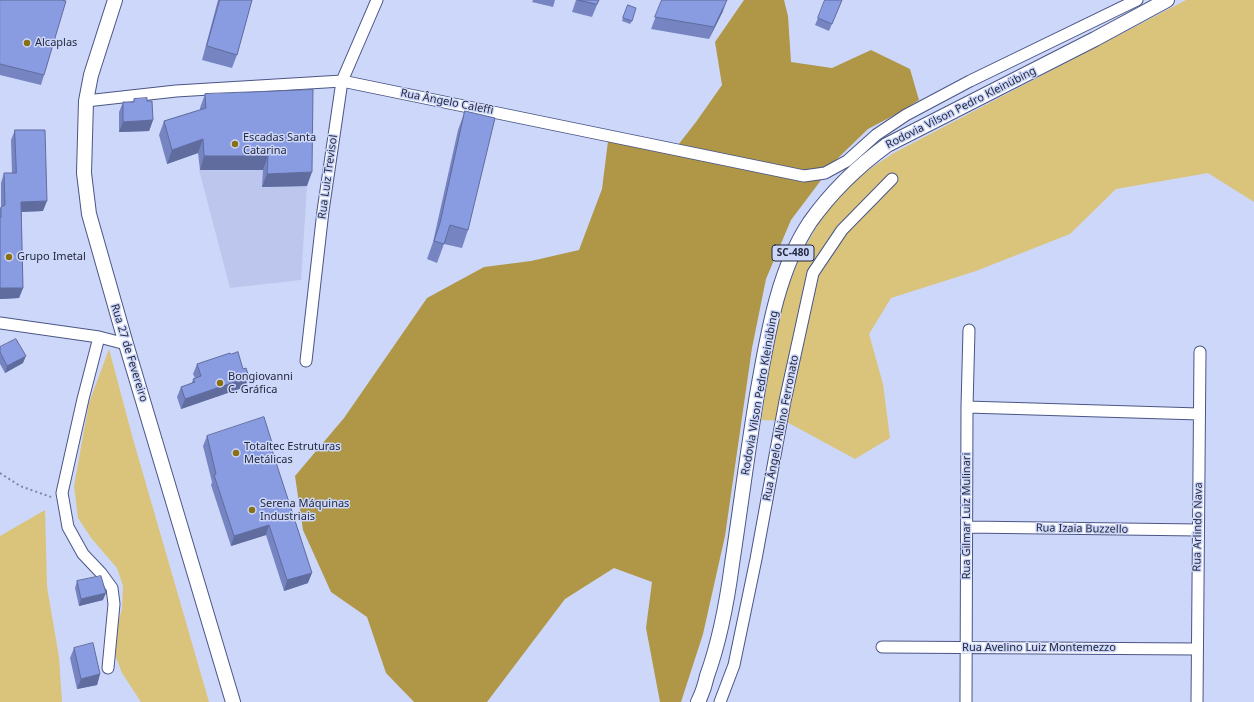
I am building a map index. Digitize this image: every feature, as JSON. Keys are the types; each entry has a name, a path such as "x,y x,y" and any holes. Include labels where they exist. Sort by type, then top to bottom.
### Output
{"main road":[{"name":"Rua 27 de Fevereiro","path":"115,0 90,75 86,101 84,174 89,214 126,344 233,702"},
{"name":"Rodovia Vilson Pedro Kleinübing","path":"698,702 715,654 727,601 753,418 764,357 776,304 792,256 810,222 836,188 859,166 887,145 1162,3"}],"street":[{"name":"Rua Luiz Trevisol","path":"306,361 323,211 342,81 377,0"},
{"name":"Rua Ângelo Caleffi","path":"86,101 176,91 342,81 804,176 825,173 847,161 876,135 906,115 1137,0"},
{"path":"1141,0 1162,3"},
{"name":"Rua Ângelo Albino Ferronato","path":"720,702 734,665 756,559 785,401 813,273 842,230 892,179"},
{"path":"0,323 100,337 126,344"},
{"name":"Rua Gilmar Luiz Mulinari","path":"966,702 966,527 969,330"},
{"path":"100,337 83,399 62,494 68,527 83,554 101,573 112,588 114,604 108,668"},
{"name":"Rua Arlindo Nava","path":"1196,702 1200,352"},
{"path":"967,407 1199,414"},
{"name":"Rua Izaia Buzzello","path":"966,527 1198,530"},
{"name":"Rua Avelino Luiz Montemezzo","path":"882,647 1196,649"}],"path":[{"path":"0,473 20,486 63,503"}],"shaded area":[{"path":"744,0 784,0 788,16 791,62 832,68 871,50 910,69 919,100 868,129 837,159 791,220 766,279 752,348 725,536 703,634 681,702 660,702 646,628 652,582 614,568 565,599 487,702 414,702 386,673 367,617 331,592 303,530 295,476 344,418 427,298 484,267 531,261 579,250 602,189 608,141 671,154 722,85 715,42"},
{"path":"1186,0 1254,0 1254,202 1208,173 1116,189 1070,234 976,271 891,298 869,334 883,384 890,438 855,459 785,421 761,420 772,350 781,309 791,278 806,246 823,216 855,180 892,154"},
{"path":"199,170 263,170 263,187 307,186 301,280 230,288"},
{"path":"109,349 133,439 209,702 141,702 122,673 115,655 116,630 122,609 123,586 117,568 92,539 78,518 74,486 89,403"},
{"path":"45,510 47,587 59,657 62,702 0,702 0,536"}],"building":[{"name":"Alcaplas","path":"0,0 66,1 44,75 0,64"},
{"path":"220,0 252,0 237,55 207,46"},
{"path":"578,0 599,0 597,4"},
{"path":"662,0 727,0 714,27 655,17"},
{"path":"825,0 842,0 832,24 818,18"},
{"path":"628,5 636,8 632,21 623,18"},
{"name":"Escadas Santa Catarina","path":"313,90 312,172 267,174 268,156 204,156 203,139 172,150 164,121 206,108 205,94"},
{"path":"147,98 147,101 152,101 153,120 123,122 123,102 134,102 134,99"},
{"path":"465,111 495,118 468,230 450,225 444,244 434,241 440,223"},
{"name":"Grupo Imetal","path":"15,130 45,130 47,201 21,202 23,288 0,288 0,217 1,207 5,205 4,173 16,173"},
{"path":"16,339 26,356 7,366 0,352 0,347"},
{"path":"238,352 243,369 246,368 249,377 185,399 181,387 195,382 193,379 201,376 197,364 230,353"},
{"path":"264,417 274,449 272,450 312,573 287,580 269,525 234,536 214,475 216,474 207,436"},
{"path":"101,576 106,593 81,599 77,581"},
{"path":"93,643 100,674 81,679 74,648"}],"place":[{"name":"Alcaplas","path":"27,43"},
{"name":"Escadas Santa Catarina","path":"235,144"},
{"name":"Grupo Imetal","path":"9,257"},
{"name":"Bongiovanni C. Gráfica","path":"220,383"},
{"name":"Totaltec Estruturas Metálicas","path":"236,453"},
{"name":"Serena Máquinas Industriais","path":"252,510"}]}
